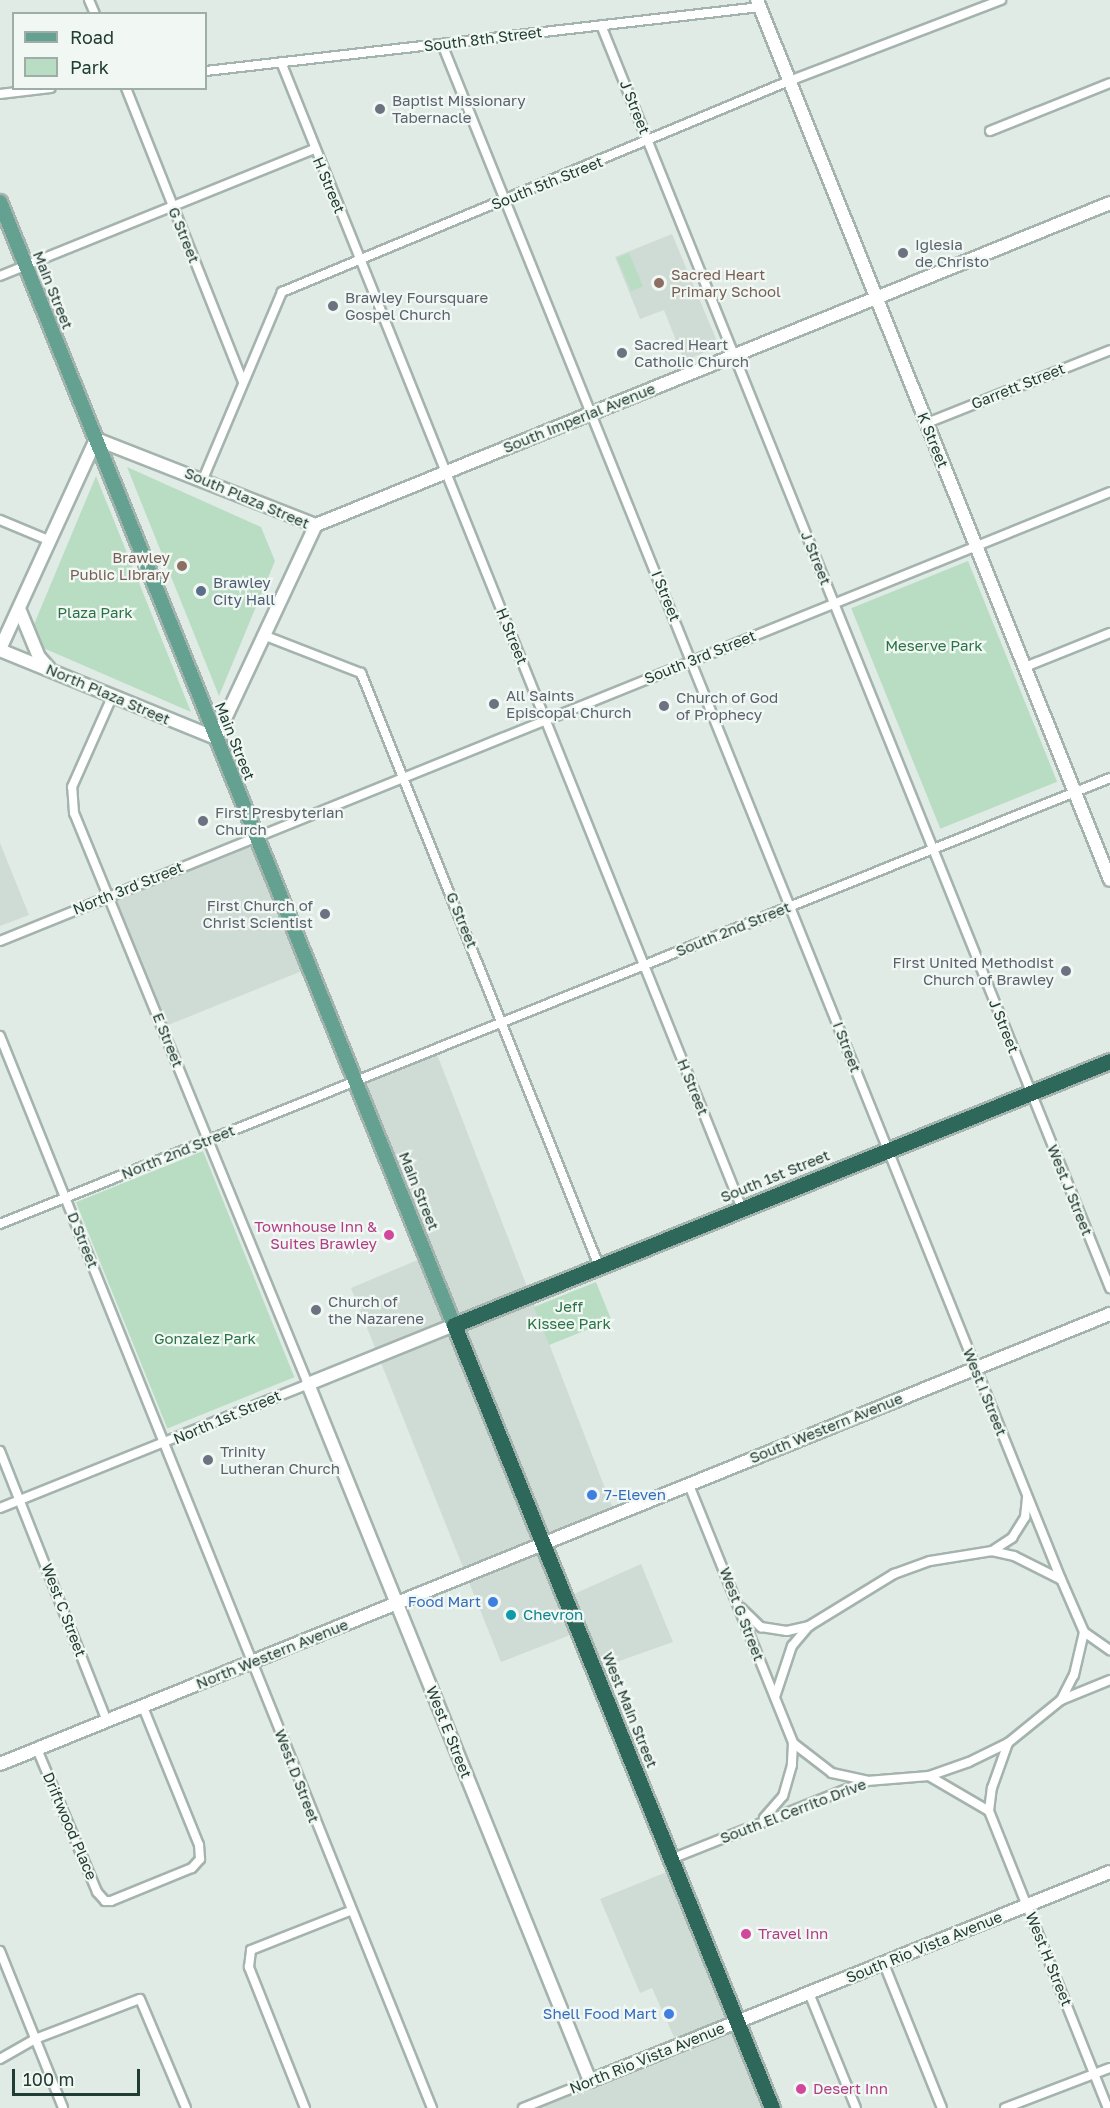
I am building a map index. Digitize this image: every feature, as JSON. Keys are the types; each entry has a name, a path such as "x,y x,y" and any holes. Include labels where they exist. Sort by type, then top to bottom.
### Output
{"highway":[{"name":"South 1st Street","path":"454,1325 1110,1061"},
{"name":"West Main Street","path":"454,1325 772,2108"}],"main road":[{"name":"Main Street","path":"0,202 454,1325"}],"street":[{"name":"South 5th Street","path":"203,479 282,291 649,142 789,81 1000,0"},
{"name":"K Street","path":"758,3 1110,880"},
{"name":"South 8th Street","path":"207,71 601,25 758,3"},
{"name":"J Street","path":"601,25 1031,1092"},
{"name":"I Street","path":"442,44 792,906 887,1150"},
{"name":"H Street","path":"281,62 314,149 742,1209"},
{"path":"990,131 1110,84"},
{"path":"0,94 34,90"},
{"name":"G Street","path":"127,90 243,382"},
{"path":"0,276 314,149"},
{"name":"South Imperial Avenue","path":"316,525 1110,203"},
{"name":"Garrett Street","path":"927,423 1110,350"},
{"name":"South Plaza Street","path":"96,439 316,525 216,738"},
{"name":"North Plaza Street","path":"96,439 48,540 20,611 0,650 216,738"},
{"name":"South 3rd Street","path":"257,836 1110,492"},
{"path":"0,520 48,540"},
{"path":"20,611 39,657 50,669"},
{"path":"1025,668 1110,633"},
{"name":"G Street","path":"263,635 361,673 599,1266"},
{"name":"E Street","path":"112,697 72,787 74,813 308,1384"},
{"name":"South 2nd Street","path":"356,1081 1110,778"},
{"name":"North 3rd Street","path":"0,941 257,836"},
{"name":"D Street","path":"0,1036 165,1443"},
{"name":"North 2nd Street","path":"0,1224 356,1081"},
{"name":"West J Street","path":"1031,1092 1110,1288"},
{"name":"West I Street","path":"887,1150 1084,1632"},
{"name":"South Western Avenue","path":"543,1543 1110,1314"},
{"name":"North 1st Street","path":"0,1508 454,1325"},
{"name":"West E Street","path":"308,1384 590,2081"},
{"name":"West D Street","path":"165,1443 350,1911 432,2108"},
{"name":"West C Street","path":"0,1450 107,1721"},
{"name":"West G Street","path":"689,1485 793,1743 792,1765 783,1796 762,1821"},
{"path":"775,1697 792,1646 809,1626 894,1574 930,1561 992,1551 1012,1538 1025,1517 1027,1496"},
{"name":"North Western Avenue","path":"0,1764 543,1543"},
{"path":"992,1551 1032,1563 1061,1579"},
{"path":"739,1605 761,1627 787,1630 809,1626"},
{"path":"1061,1700 1074,1675 1084,1632 1110,1650"},
{"name":"South El Cerrito Drive","path":"671,1859 867,1781 929,1776 1008,1743 1061,1700 1110,1680"},
{"name":"Driftwood Place","path":"37,1749 97,1892 105,1901 192,1868 200,1859 199,1845 143,1707"},
{"path":"793,1743 832,1773 867,1781"},
{"path":"929,1776 989,1811 992,1788 1008,1743"},
{"name":"West H Street","path":"989,1811 1108,2108"},
{"name":"South Rio Vista Avenue","path":"737,2022 1110,1872"},
{"path":"305,2108 249,1967 251,1950 350,1911"},
{"path":"0,1952 63,2108"},
{"path":"884,1964 942,2108"},
{"path":"809,1994 856,2108"},
{"path":"0,2059 35,2039 140,1999 186,2108"},
{"name":"North Rio Vista Avenue","path":"524,2108 737,2022"},
{"path":"1005,2108 1110,2068"}],"shaded area":[{"name":"Sacred Heart Primary School","path":"672,234 719,346 684,361 664,310 640,319 615,257"},
{"path":"257,836 310,968 162,1028 109,896"},
{"path":"0,843 29,915 0,926"},
{"path":"435,1049 615,1514 543,1543 565,1598 641,1564 673,1642 594,1670 578,1632 501,1662 351,1288 427,1256 356,1081"},
{"path":"674,1869 773,2108 524,2108 678,2046 652,1988 640,1993 600,1899"}],"green space":[{"path":"629,253 643,286 631,291 617,258"},
{"path":"127,467 261,527 275,561 219,696"},
{"name":"Plaza Park","path":"96,476 191,712 27,641"},
{"name":"Meserve Park","path":"968,561 1057,782 940,829 851,608"},
{"name":"Gonzalez Park","path":"203,1151 294,1377 167,1429 76,1202"},
{"name":"Jeff Kissee Park","path":"596,1282 611,1320 549,1345 534,1307"}],"place":[{"name":"Baptist Missionary Tabernacle","path":"380,109"},
{"name":"Iglesia de Christo","path":"903,253"},
{"name":"Sacred Heart Primary School","path":"659,283"},
{"name":"Brawley Foursquare Gospel Church","path":"333,306"},
{"name":"Sacred Heart Catholic Church","path":"622,353"},
{"name":"Brawley Public LIbrary","path":"182,566"},
{"name":"Brawley City Hall","path":"201,591"},
{"name":"All Saints Episcopal Church","path":"494,704"},
{"name":"Church of God of Prophecy","path":"664,706"},
{"name":"First Presbyterian Church","path":"203,821"},
{"name":"First Church of Christ Scientist","path":"325,914"},
{"name":"First United Methodist Church of Brawley","path":"1066,971"},
{"name":"Townhouse Inn & Suites Brawley","path":"389,1235"},
{"name":"Church of the Nazarene","path":"316,1310"},
{"name":"Trinity Lutheran Church","path":"208,1460"},
{"name":"7-Eleven","path":"592,1495"},
{"name":"Food Mart","path":"493,1602"},
{"name":"Chevron","path":"511,1615"},
{"name":"Travel Inn","path":"746,1934"},
{"name":"Shell Food Mart","path":"669,2014"},
{"name":"Desert Inn","path":"801,2089"}]}
